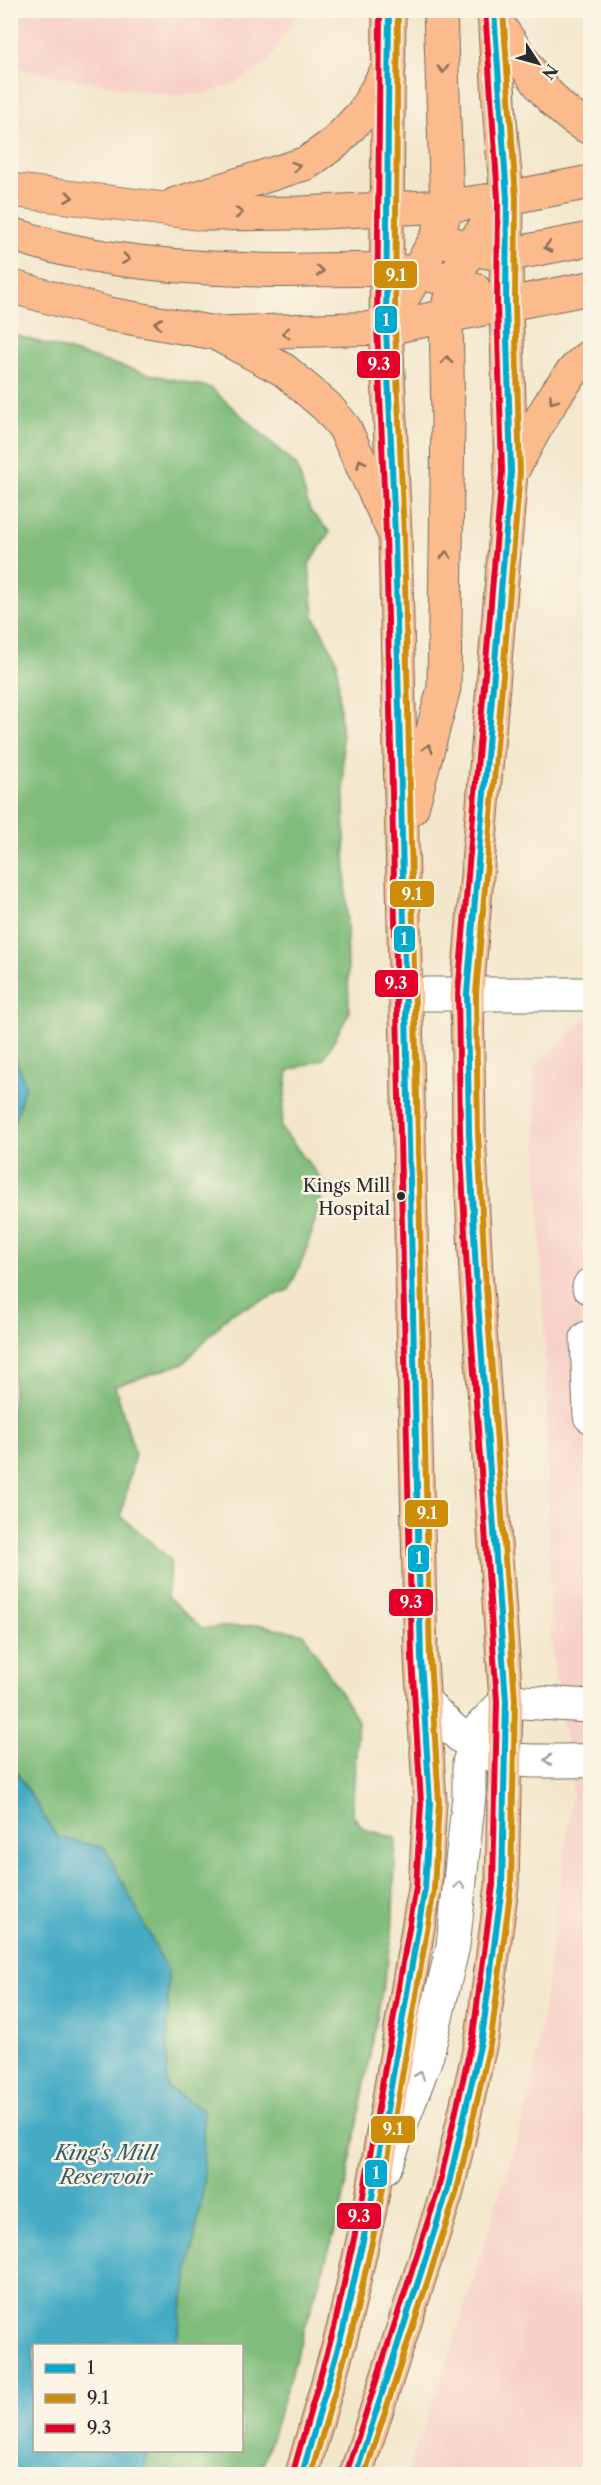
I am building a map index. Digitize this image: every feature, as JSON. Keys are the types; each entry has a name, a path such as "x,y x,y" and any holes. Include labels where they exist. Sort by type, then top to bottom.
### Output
{"main road":[{"path":"302,2475 343,2330 370,2209 425,1888 430,1803 421,1647 395,535 386,328 402,272 387,207 389,10"},
{"path":"402,272 437,237 447,206 440,10"},
{"path":"495,15 554,102 580,124 591,128"},
{"path":"356,2475 447,2192 482,2037 502,1886 506,1701 476,1273 469,1133 467,994 511,472 506,304 507,198 500,119 495,15"},
{"path":"160,209 307,163 336,141 364,112 377,92 389,66"},
{"path":"10,190 205,214 301,213 387,207 447,206 507,198 591,182"},
{"path":"403,845 444,688 448,419 446,316 454,280 469,249 507,198"},
{"path":"387,207 437,237 469,249 506,255 591,239"},
{"path":"10,234 68,250 159,264 259,270 402,272 454,280 506,304"},
{"path":"10,286 109,314 215,333 386,328 591,288"},
{"path":"215,333 284,370 327,407 344,427 395,535"},
{"path":"511,472 549,405 591,356"}],"lane":[{"path":"406,994 543,996 591,994"},
{"path":"587,1338 591,1416"},
{"path":"424,1701 448,1725 475,1746 504,1759 591,1761"},
{"path":"370,2209 427,2055 453,1946 469,1796 469,1762 480,1728 506,1701 591,1706"}],"shaded area":[{"path":"11,10 298,11 268,63 236,83 204,94 167,95 32,72 11,64"},
{"path":"590,1017 590,2474 406,2474 443,2377 532,2091 573,1790 551,1643 545,1342 534,1068 583,1020"}],"green space":[{"path":"11,334 145,373 211,388 297,466 310,511 330,532 309,564 314,616 337,661 343,757 349,1013 324,1059 288,1071 281,1128 326,1185 305,1254 289,1290 231,1313 184,1363 115,1386 135,1453 121,1516 171,1560 167,1597 202,1628 261,1625 304,1634 358,1721 352,1814 364,1829 396,1838 392,1938 341,2211 260,2474 142,2474 149,2452 243,2452 243,2344 176,2344 204,2183 167,2087 168,1971 57,1837 11,1764 10,1426 14,1378 10,1375 10,1135 25,1085 11,1046"}],"water":[{"path":"11,1046 25,1085 11,1135"},
{"name":"King's Mill Reservoir","path":"11,1764 57,1837 105,1848 168,1971 167,2087 203,2110 204,2183 176,2344 33,2344 33,2452 149,2452 142,2474 11,2474"}],"transit line":[{"name":"9.3","path":"293,2472 334,2328 361,2207 416,1887 421,1803 412,1659 386,535 377,328 380,10"},
{"name":"1","path":"302,2474 343,2330 370,2209 425,1888 430,1803 421,1659 395,535 386,328 389,10"},
{"name":"9.1","path":"311,2474 352,2332 379,2211 434,1890 439,1802 430,1659 404,535 395,328 398,10"},
{"name":"9.3","path":"347,2471 438,2190 473,2035 493,1885 497,1701 467,1273 460,1133 458,994 502,472 497,304 498,198 485,10"},
{"name":"1","path":"356,2474 447,2192 482,2037 502,1886 506,1701 476,1273 469,1133 467,994 511,472 506,304 507,198 494,10"},
{"name":"9.1","path":"365,2474 456,2194 491,2039 511,1886 515,1700 485,1272 478,1133 476,994 520,473 515,304 516,198 503,10"}],"place":[{"name":"Kings Mill Hospital","path":"401,1196"}]}
